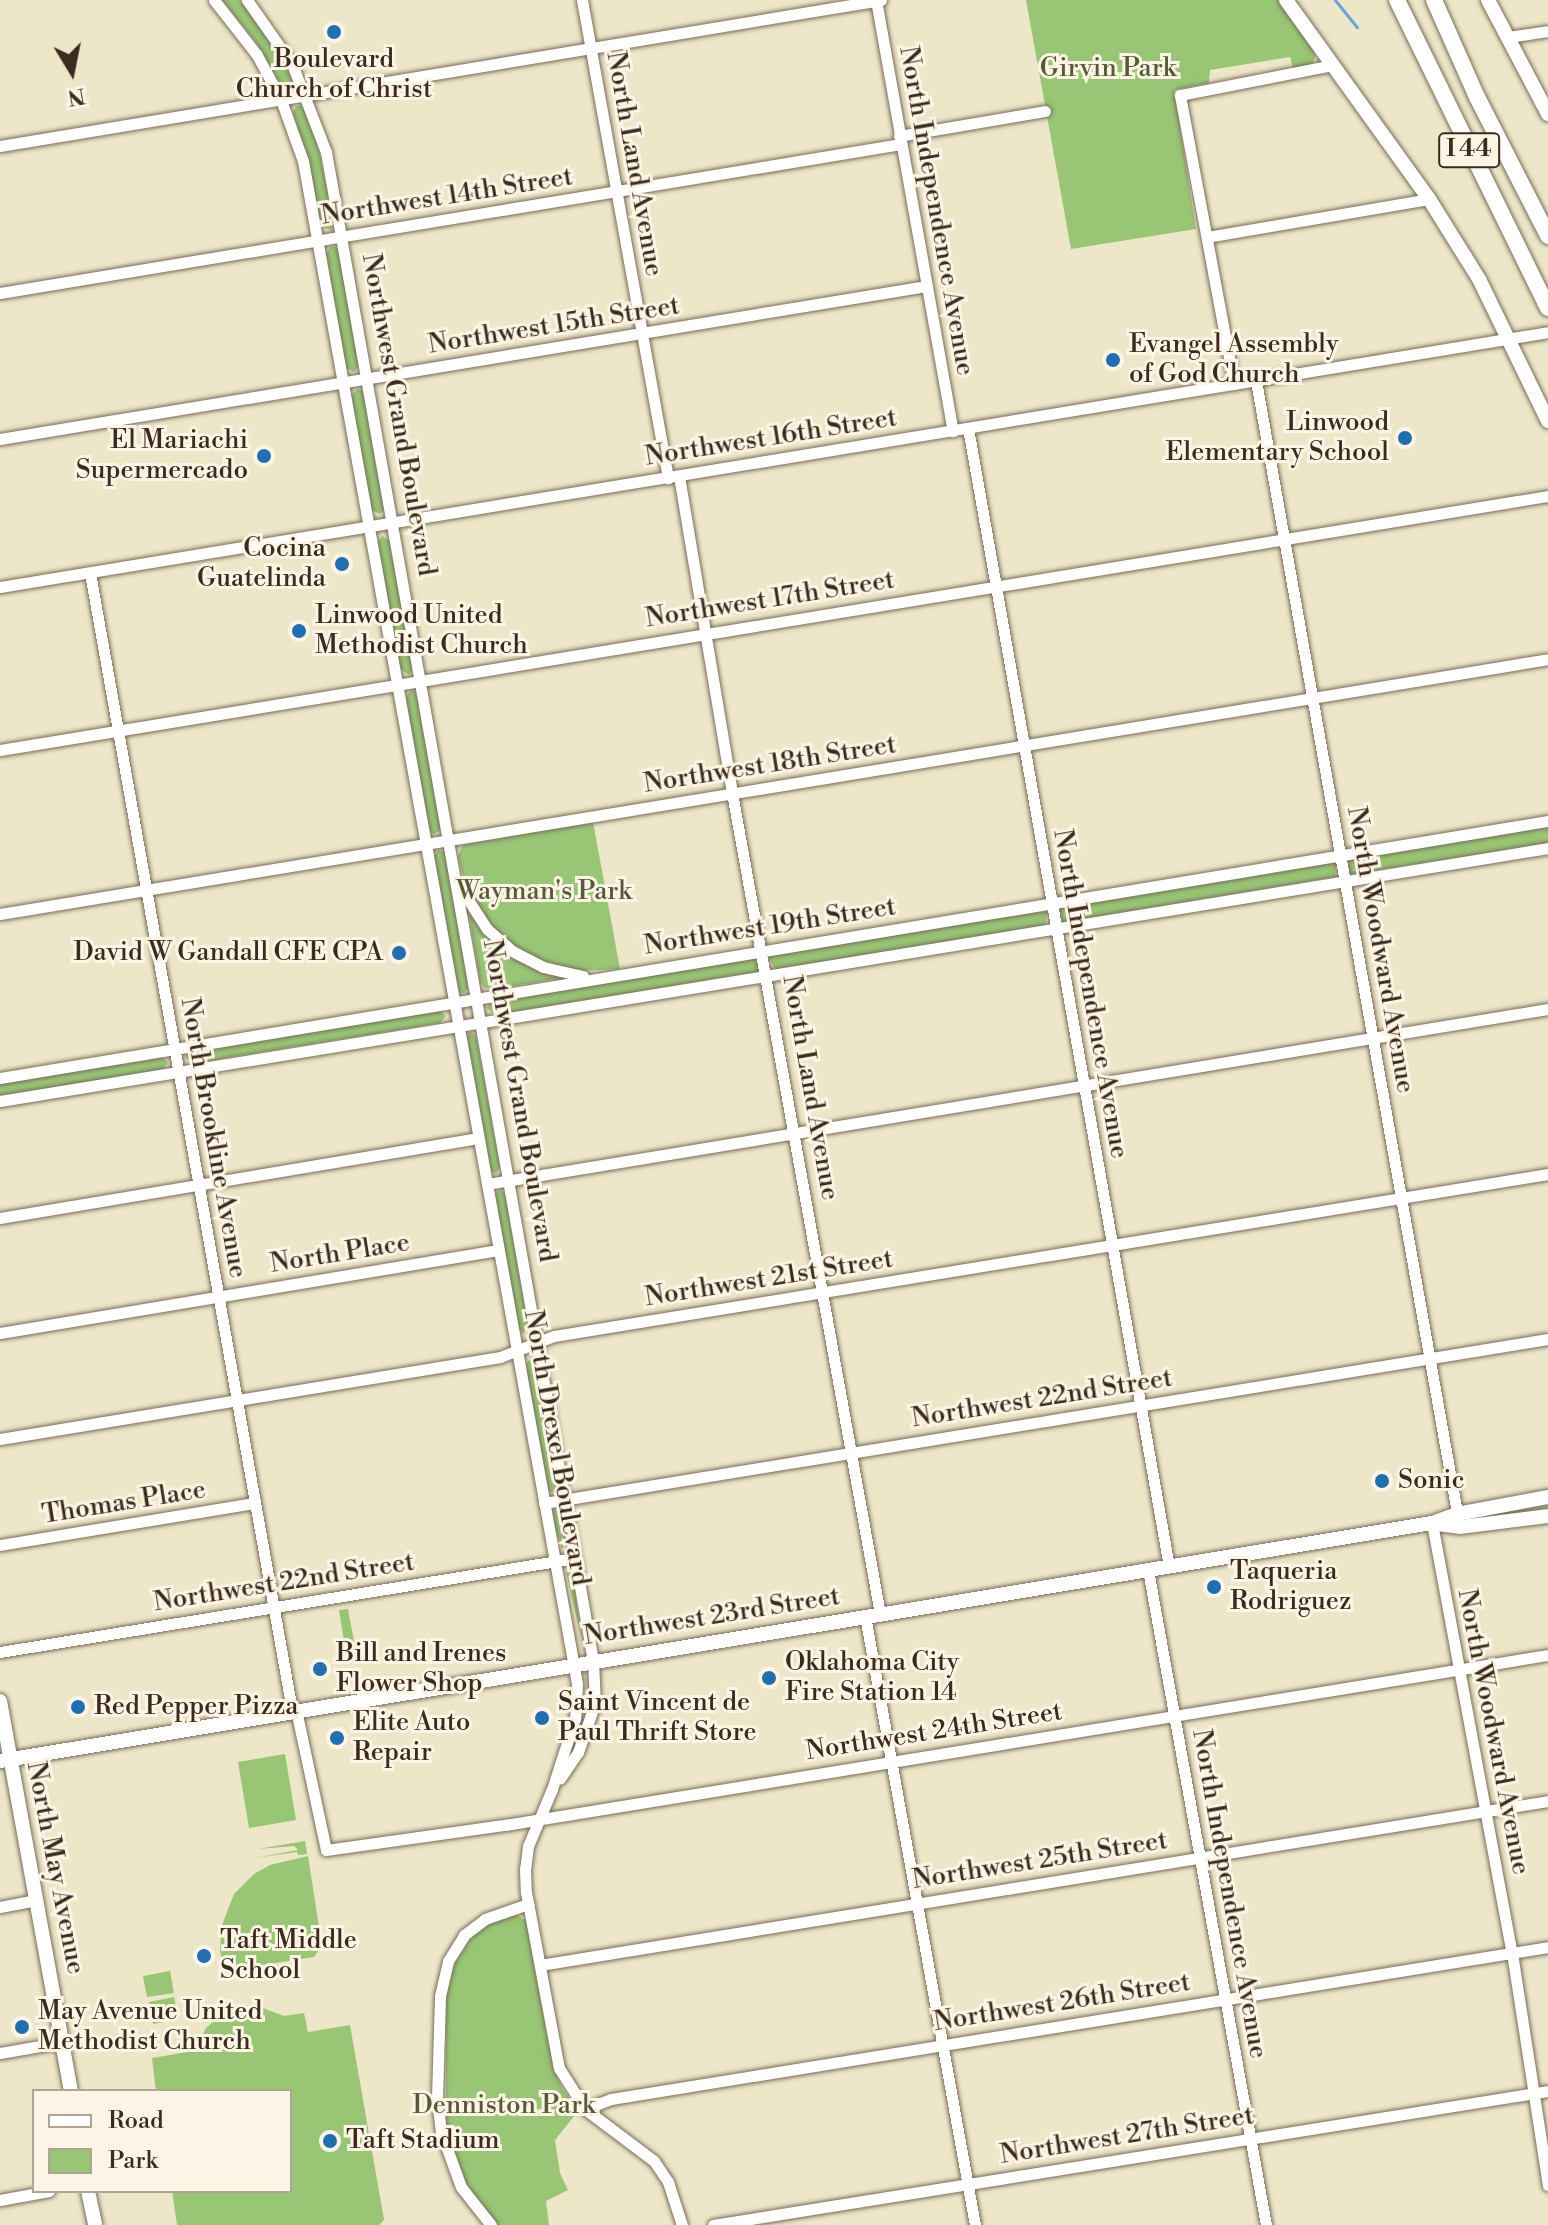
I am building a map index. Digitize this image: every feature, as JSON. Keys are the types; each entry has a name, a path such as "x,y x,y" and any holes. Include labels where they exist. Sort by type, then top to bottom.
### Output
{"highway":[{"name":"I 44","path":"1397,0 1548,308"},
{"name":"I 44","path":"1434,0 1477,97 1548,236"}],"main road":[{"path":"1286,0 1429,199 1479,279 1514,338 1548,421"},
{"path":"1488,0 1548,114"},
{"name":"Northwest 23rd Street","path":"1458,1521 1548,1497"},
{"name":"Northwest 23rd Street","path":"5,1760 1432,1523 1548,1516"},
{"name":"North May Avenue","path":"0,1701 5,1760 37,1900 71,2089"},
{"path":"88,2193 95,2225"}],"street":[{"name":"North Drexel Boulevard","path":"214,0 257,55 281,100 303,161 578,1693 575,1718 552,1789 528,1846 525,1869 528,1904 559,2068 585,2109 654,2161 668,2182 682,2225"},
{"name":"Northwest Grand Boulevard","path":"247,0 285,53 306,95 326,152 593,1661"},
{"name":"North Land Avenue","path":"582,0 642,334 704,633 768,976 853,1453 892,1761 975,2225"},
{"path":"0,146 878,0"},
{"name":"North Independence Avenue","path":"878,0 953,431"},
{"path":"1508,37 1548,31"},
{"path":"1234,384 1180,95 1333,65"},
{"name":"Northwest 14th Street","path":"0,293 616,192 1045,111"},
{"path":"1207,237 1429,199"},
{"name":"Northwest 15th Street","path":"0,439 926,286"},
{"name":"Northwest 16th Street","path":"0,587 1548,332"},
{"name":"North Woodward Avenue","path":"1256,381 1458,1521"},
{"name":"North Independence Avenue","path":"968,428 1169,1567"},
{"name":"Northwest 17th Street","path":"0,750 1548,496"},
{"name":"North Brookline Avenue","path":"90,573 273,1607 326,1850"},
{"name":"Northwest 18th Street","path":"0,914 1548,659"},
{"name":"Northwest 19th Street","path":"0,1078 1548,821"},
{"name":"Northwest 19th Street","path":"0,1101 1548,848"},
{"path":"455,875 487,929 512,951 528,961 561,973 599,977"},
{"path":"487,1184 1548,1009"},
{"path":"0,1218 478,1138"},
{"name":"Northwest 21st Street","path":"0,1439 500,1357 554,1336 1548,1174"},
{"name":"North Place","path":"0,1333 498,1250"},
{"name":"Northwest 22nd Street","path":"544,1503 1548,1339"},
{"name":"Thomas Place","path":"0,1545 255,1503"},
{"name":"North Woodward Avenue","path":"1432,1523 1512,1953 1548,2185"},
{"name":"Northwest 22nd Street","path":"0,1652 575,1558"},
{"name":"North Independence Avenue","path":"1148,1570 1266,2225"},
{"name":"Northwest 24th Street","path":"326,1850 539,1819 1548,1655"},
{"name":"North Drexel Boulevard","path":"552,1789 578,1752 592,1721 595,1703 593,1661"},
{"name":"Northwest 25th Street","path":"540,1965 1548,1801"},
{"path":"0,1907 37,1900"},
{"path":"491,2225 461,2187 443,2141 437,2098 440,1996 448,1961 464,1935 485,1919 528,1904"},
{"name":"Northwest 26th Street","path":"585,2109 611,2099 1548,1947"},
{"path":"0,2053 63,2042"},
{"name":"Northwest 27th Street","path":"713,2225 1548,2091"},
{"path":"0,2200 38,2193"}],"green space":[{"path":"222,0 239,0 246,8 279,55 294,82 293,88 285,89 281,85 253,38"},
{"name":"Girvin Park","path":"1026,0 1279,0 1313,48 1315,57 1312,65 1293,68 1290,57 1210,70 1209,83 1174,90 1196,229 1071,249"},
{"path":"296,106 304,106 317,141 334,224 331,230 321,227 312,178 293,112"},
{"path":"331,246 338,248 360,365 354,372 346,368 326,253"},
{"path":"357,389 363,391 384,510 380,514 371,510 351,395"},
{"path":"382,536 390,541 413,668 409,675 400,669 377,543"},
{"path":"411,690 416,692 441,830 434,834 429,831 405,698"},
{"name":"Wayman's Park","path":"593,822 620,969 580,971 537,959 513,945 491,926 466,888 458,856 462,846 468,844"},
{"path":"1548,825 1548,843 1353,874 1348,871 1350,858"},
{"path":"438,850 445,852 464,956 468,989 464,993 459,992 452,962 433,857"},
{"path":"1331,861 1336,864 1335,877 1064,922 1060,918 1059,905"},
{"path":"1043,909 1047,912 1045,925 775,970 769,957 772,952"},
{"name":"Wayman's Park","path":"469,914 510,955 560,978 484,988 480,981"},
{"path":"754,956 759,969 756,972 494,1015 487,1008 490,1000"},
{"path":"440,1010 446,1016 440,1023 194,1063 185,1058 190,1051"},
{"path":"470,1032 476,1036 500,1167 496,1174 491,1171 467,1037"},
{"path":"161,1056 168,1062 164,1069 0,1096 0,1082"},
{"path":"499,1190 505,1193 528,1327 523,1334 518,1328 495,1195"},
{"path":"529,1360 535,1363 557,1489 554,1493 547,1490 525,1366"},
{"path":"555,1509 561,1513 566,1539 562,1549 551,1515"},
{"path":"569,1571 573,1577 581,1637 566,1572"},
{"path":"348,1609 355,1647 345,1648 339,1610"},
{"path":"285,1754 296,1820 249,1828 238,1762"},
{"path":"305,1841 307,1854 298,1855 297,1852 255,1858 298,1850 294,1846 258,1849"},
{"path":"308,1856 322,1946 314,1957 224,1971 220,1950 222,1925 234,1894 254,1874 270,1865"},
{"name":"Denniston Park","path":"516,1914 526,1921 553,2068 563,2090 579,2110 555,2140 560,2173 568,2190 546,2201 549,2225 498,2225 466,2183 446,2127 446,2000 451,1968 475,1933 492,1922"},
{"path":"170,1971 174,1993 147,1997 143,1976"},
{"path":"174,1997 178,2019 153,2024 149,2002"},
{"name":"Taft Stadium","path":"260,2007 284,2016 304,2013 308,2032 350,2025 384,2220 379,2225 177,2225 172,2193 292,2193 292,2089 156,2089 152,2058 194,2051 206,2028 221,2015 239,2008"}],"waterway":[{"path":"1335,0 1357,27"}],"place":[{"name":"Boulevard Church of Christ","path":"334,32"},
{"name":"Evangel Assembly of God Church","path":"1113,360"},
{"name":"Linwood Elementary School","path":"1405,438"},
{"name":"El Mariachi Supermercado","path":"264,456"},
{"name":"Cocina Guatelinda","path":"342,564"},
{"name":"Linwood United Methodist Church","path":"299,631"},
{"name":"David W Gandall CFE CPA","path":"399,953"},
{"name":"Sonic","path":"1382,1481"},
{"name":"Taqueria Rodriguez","path":"1214,1587"},
{"name":"Bill and Irenes Flower Shop","path":"320,1669"},
{"name":"Oklahoma City Fire Station 14","path":"769,1678"},
{"name":"Red Pepper Pizza","path":"78,1707"},
{"name":"Saint Vincent de Paul Thrift Store","path":"542,1718"},
{"name":"Elite Auto Repair","path":"337,1738"},
{"name":"Taft Middle School","path":"204,1956"},
{"name":"May Avenue United Methodist Church","path":"22,2027"},
{"name":"Taft Stadium","path":"330,2141"}]}
